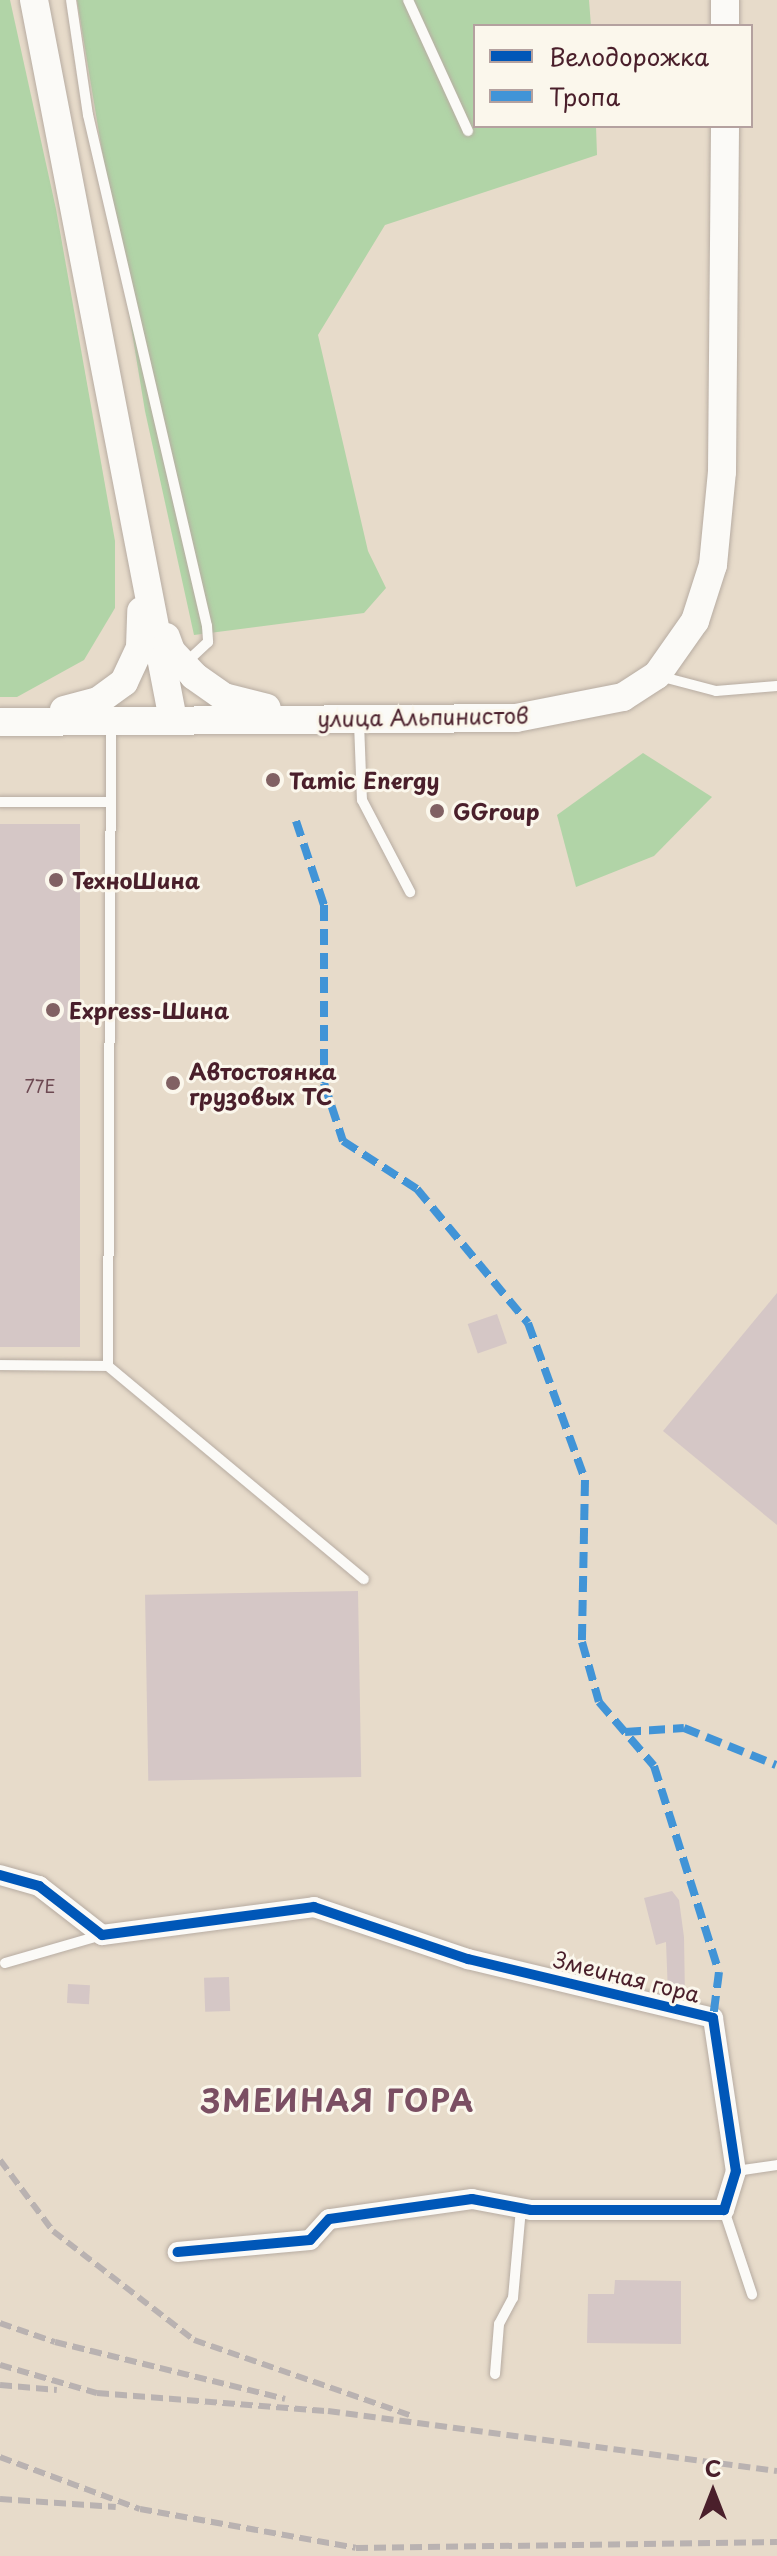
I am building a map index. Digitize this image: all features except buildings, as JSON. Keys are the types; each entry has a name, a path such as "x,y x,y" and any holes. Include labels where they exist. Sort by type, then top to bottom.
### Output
{"main road":[{"path":"34,0 173,720"},
{"path":"725,0 725,24"},
{"name":"улица Альпинистов","path":"0,721 516,718 623,697 657,675 695,621 713,565 722,472 725,128"},
{"path":"0,721 98,701 131,671 140,647 141,617 133,511"},
{"path":"147,583 171,651 182,665 224,697 251,706 353,717"}],"street":[{"path":"0,1875 39,1886 102,1935"},
{"name":"Змеиная гора","path":"102,1935 314,1907 468,1959 713,2018 736,2171 724,2210"},
{"path":"178,2252 310,2240 329,2219 472,2199 521,2208 724,2210"}],"lane":[{"path":"71,0 88,115 207,626 208,642 182,665"},
{"path":"408,0 468,131"},
{"path":"657,675 716,691 777,686"},
{"path":"353,717 362,800 410,892"},
{"path":"108,1366 111,720"},
{"path":"0,802 111,802"},
{"path":"0,1365 108,1366 364,1579"},
{"path":"5,1963 102,1935"},
{"path":"736,2171 777,2165"},
{"path":"495,2374 499,2324 513,2298 521,2208"},
{"path":"724,2210 752,2294"}],"green space":[{"path":"0,0 10,0 56,209 115,541 115,608 84,660 17,697 0,697"},
{"path":"77,0 589,0 591,24 473,24 473,128 596,128 597,155 385,225 318,335 368,551 386,588 364,613 194,635 145,411"},
{"path":"643,753 712,797 654,856 576,887 557,815"}],"railway":[{"path":"0,2160 53,2231 194,2340 409,2415"},
{"path":"0,2323 55,2342 285,2399"},
{"path":"0,2365 97,2393 328,2411 777,2471"},
{"path":"0,2385 57,2390"},
{"path":"0,2457 140,2509 356,2548 777,2542"},
{"path":"0,2499 116,2507"}],"marked path":[{"path":"296,821 324,905 324,1083 343,1141 417,1189 528,1323 585,1480 582,1642 599,1702 654,1766 719,1972 713,2018"},
{"path":"625,1732 684,1728 776,1765"}],"cycle path":[{"path":"0,1875 39,1886 102,1935 314,1907 468,1959 713,2018 736,2171 724,2210 531,2210 472,2199 329,2219 310,2240 178,2252"}],"place":[{"name":"Tamic Energy","path":"273,780"},
{"name":"GGroup","path":"437,811"},
{"name":"ТехноШина","path":"56,880"},
{"name":"Express-Шина","path":"53,1010"},
{"name":"Автостоянка грузовых ТС","path":"173,1083"}],"district":[{"name":"ЗМЕИНАЯ ГОРА","path":"338,2100"}]}
